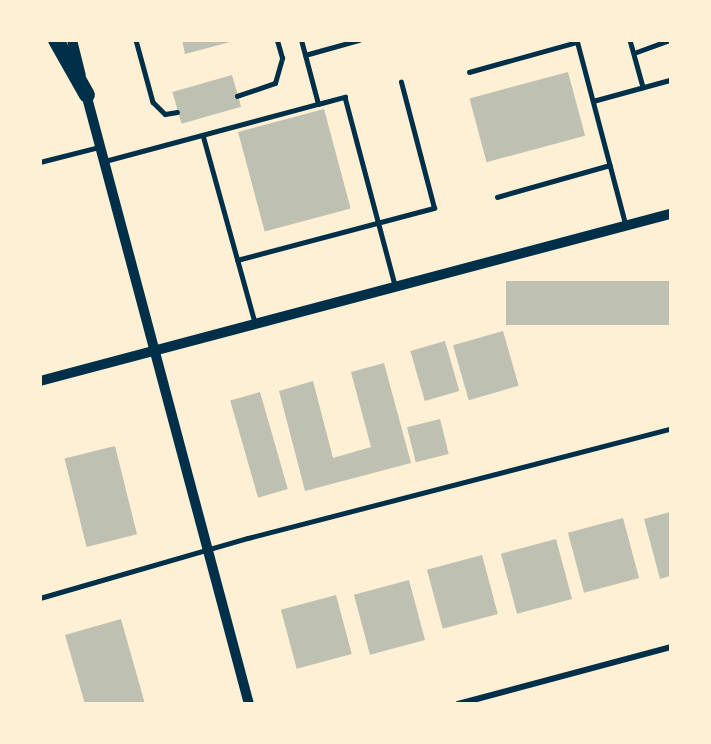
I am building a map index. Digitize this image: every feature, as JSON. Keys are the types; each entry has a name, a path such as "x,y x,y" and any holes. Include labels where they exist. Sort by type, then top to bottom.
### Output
{"highway":[{"path":"56,40 87,96"}],"street":[{"path":"72,40 249,704"},
{"path":"40,381 670,214"},
{"path":"458,704 670,646"}],"lane":[{"path":"136,40 153,102 165,114 177,112"},
{"path":"237,96 275,83 282,58 277,40"},
{"path":"301,40 318,104"},
{"path":"305,55 359,40"},
{"path":"630,40 643,87"},
{"path":"634,53 669,40"},
{"path":"469,72 577,41 626,226"},
{"path":"593,101 670,80"},
{"path":"237,260 434,208 401,82"},
{"path":"105,161 345,97 395,286"},
{"path":"203,135 255,324"},
{"path":"40,162 101,147"},
{"path":"497,197 610,165"},
{"path":"40,598 208,550 670,429"}],"building":[{"path":"182,40 234,40 234,41 185,54"},
{"path":"568,72 585,136 487,162 469,98"},
{"path":"232,75 241,107 181,124 172,92"},
{"path":"324,109 351,208 265,232 238,132"},
{"path":"506,281 670,281 670,325 506,325"},
{"path":"503,331 519,386 469,400 453,345"},
{"path":"445,341 459,391 425,401 410,351"},
{"path":"384,363 411,463 305,491 279,391 313,381 333,458 371,447 351,372"},
{"path":"260,392 288,489 258,498 230,401"},
{"path":"440,419 449,454 416,462 407,427"},
{"path":"115,446 137,534 87,547 65,459"},
{"path":"670,512 670,576 660,579 644,519"},
{"path":"623,518 639,578 584,593 568,533"},
{"path":"556,539 572,599 517,614 501,554"},
{"path":"482,555 498,614 443,629 427,570"},
{"path":"409,580 425,640 370,655 354,595"},
{"path":"336,595 352,654 297,669 281,610"},
{"path":"121,619 145,704 85,704 65,635"}]}
